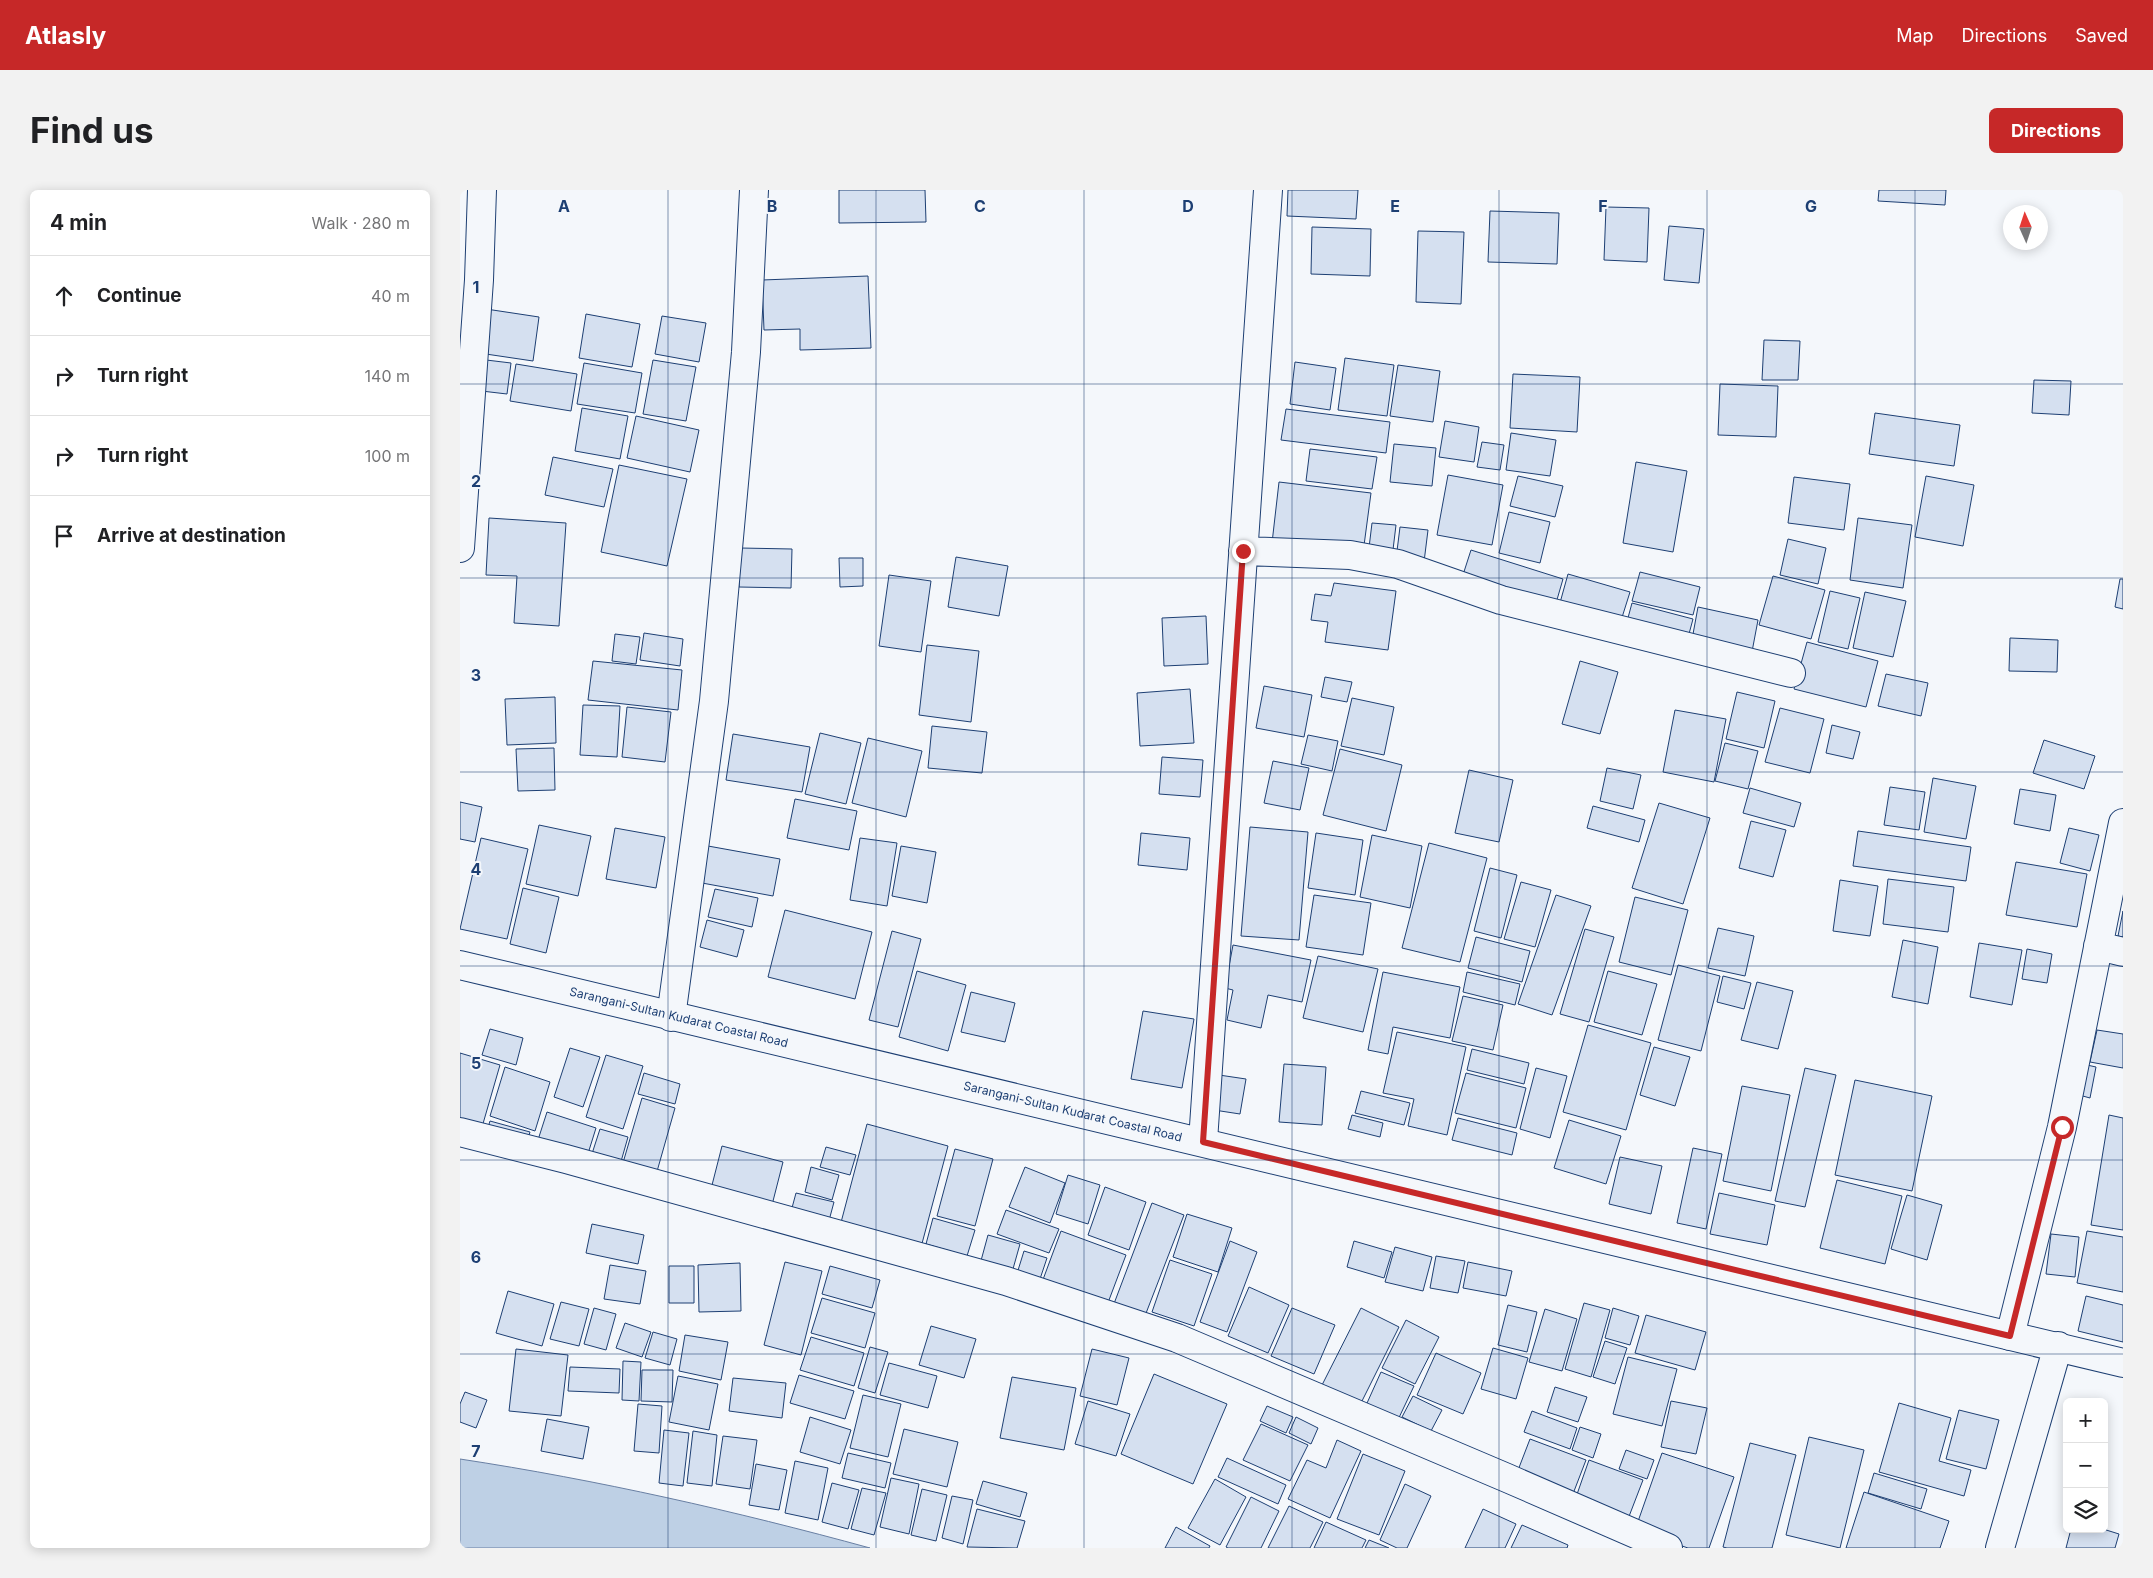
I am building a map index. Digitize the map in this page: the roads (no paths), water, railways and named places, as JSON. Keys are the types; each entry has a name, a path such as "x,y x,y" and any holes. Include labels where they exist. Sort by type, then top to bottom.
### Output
{"street":[{"path":"460,548 470,280 482,190"},
{"path":"671,1017 715,691 746,352 754,190"},
{"path":"1203,1142 1268,190"},
{"path":"1243,551 1350,555 1398,564 1501,600 1792,673"},
{"path":"2010,1336 2062,1127 2111,949 2123,823"},
{"name":"Sarangani-Sultan Kudarat Coastal Road","path":"460,965 2123,1363"},
{"path":"460,1132 566,1159 1006,1281 1177,1338 1668,1548"},
{"path":"2000,1548 2058,1346"}],"water":[{"path":"460,1459 512,1467 666,1498 768,1521 870,1548 460,1548"}]}
